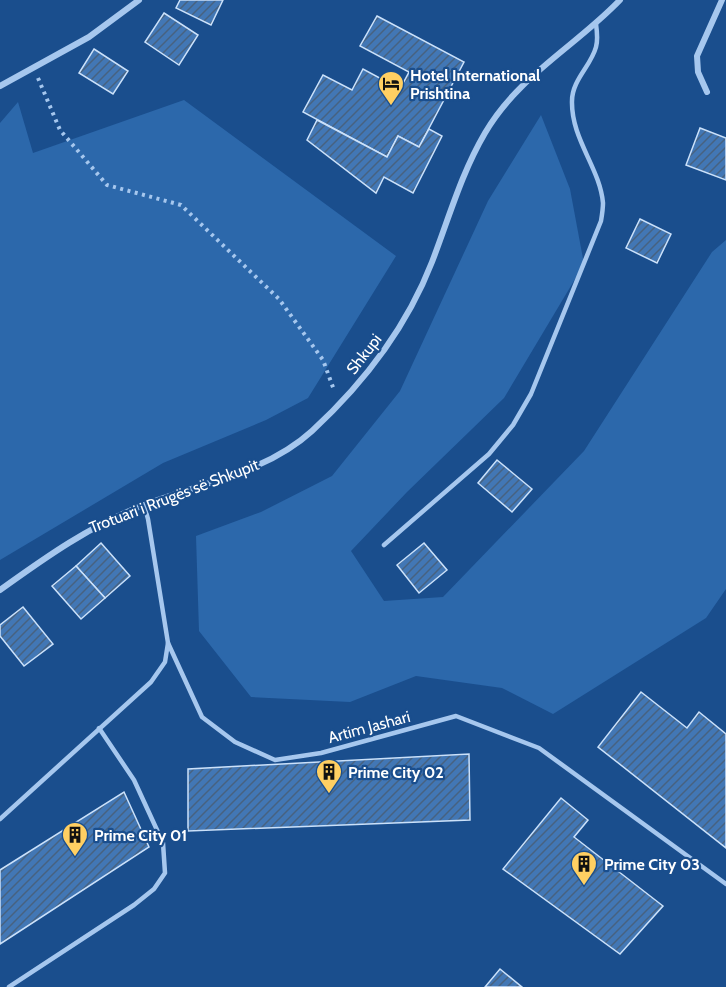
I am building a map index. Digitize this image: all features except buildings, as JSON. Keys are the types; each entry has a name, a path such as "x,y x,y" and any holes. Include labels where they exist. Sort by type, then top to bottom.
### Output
{"street":[{"path":"0,86 89,37 139,0"},
{"path":"707,92 698,72 697,56 722,0"},
{"name":"Shkupi","path":"0,590 56,550 93,528 144,505 258,466 287,452 340,404 374,366 412,305 431,264 468,166 502,108 553,57 596,24 617,1"}],"lane":[{"path":"384,544 489,454 513,425 547,354 601,221 603,202 597,180 582,147 574,120 572,100 576,84 597,46 596,24"},
{"name":"Artim Jashari","path":"144,505 168,643 202,717 234,742 275,760 321,753 456,716 539,748 726,885"},
{"path":"0,819 151,682 165,662 168,643"},
{"path":"9,987 134,905 154,889 165,873 163,843 134,780 99,728"}],"path":[{"path":"33,67 60,130 107,185 182,205 279,299 323,360 340,404"}],"shaded area":[{"path":"184,100 396,256 308,398 266,420 163,463 0,560 0,123 18,102 33,153"},
{"path":"541,115 570,189 584,264 504,398 407,492 351,551 384,601 443,597 584,451 712,252 726,240 726,589 706,618 553,714 502,688 416,676 350,702 251,697 199,631 196,536 261,512 332,476 400,391 488,201"}],"place":[{"name":"Hotel International Prishtina","path":"391,107"},
{"name":"Prime City 02","path":"329,795"},
{"name":"Prime City 01","path":"75,858"},
{"name":"Prime City 03","path":"584,887"}]}
